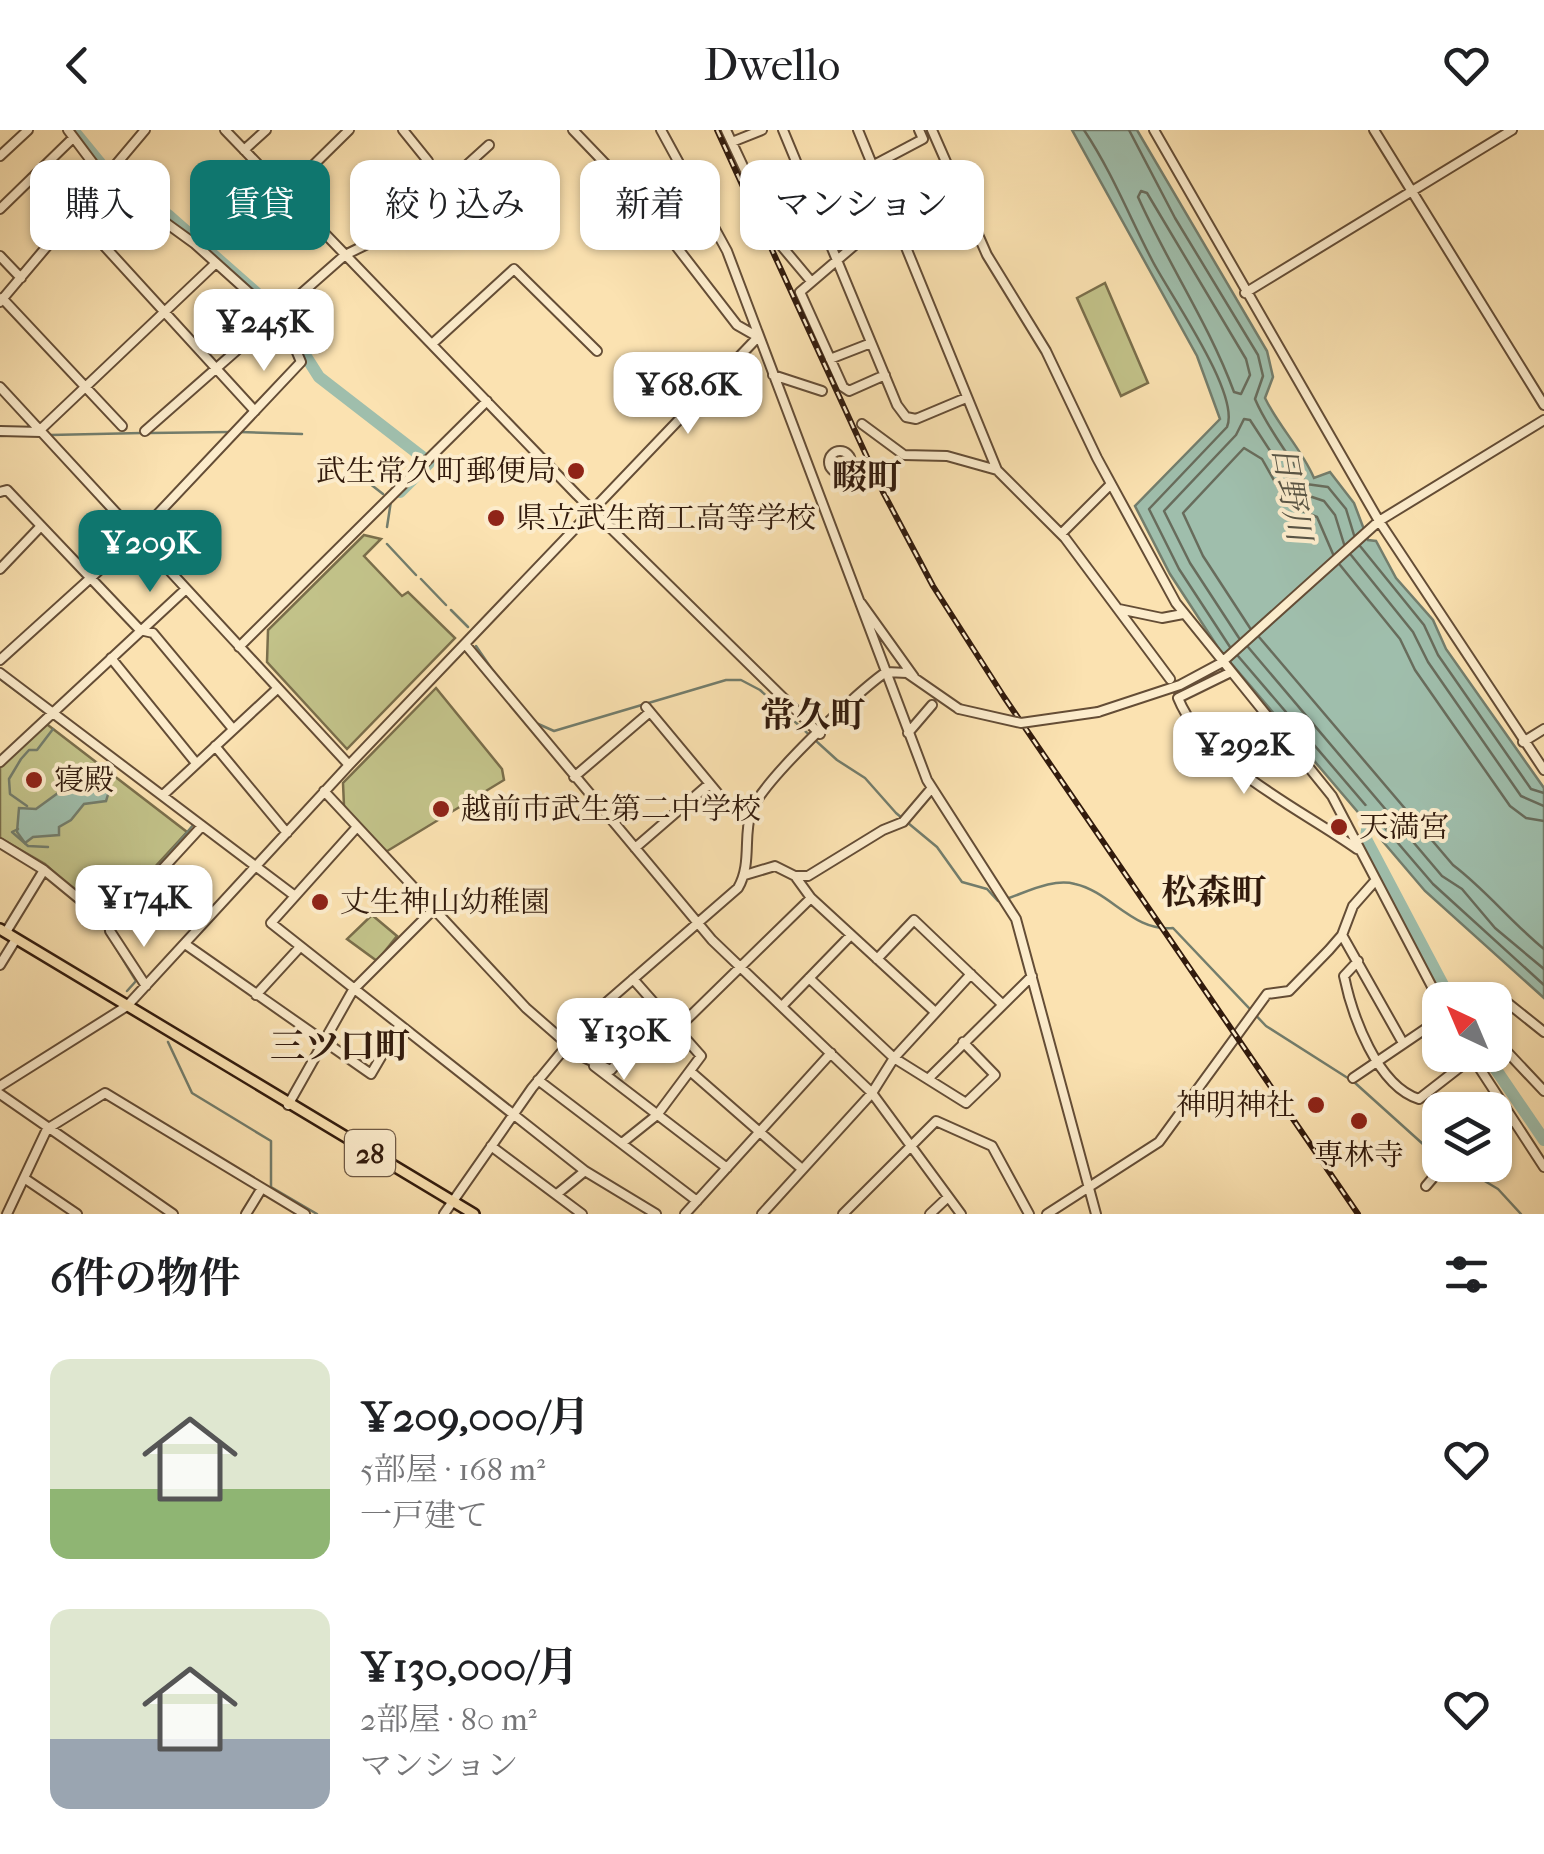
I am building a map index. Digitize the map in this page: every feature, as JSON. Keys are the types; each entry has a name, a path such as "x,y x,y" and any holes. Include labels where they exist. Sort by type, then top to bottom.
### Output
{"main road":[{"name":"28","path":"3,931 474,1214"}],"street":[{"path":"0,156 28,130"},
{"path":"120,160 146,130"},
{"path":"225,130 254,160"},
{"path":"244,150 266,130"},
{"path":"319,160 350,130"},
{"path":"402,130 427,160"},
{"path":"573,130 642,202 736,325 758,338"},
{"path":"661,130 727,251 931,789 1006,899 1032,976 1096,1214"},
{"path":"726,130 778,243 810,280"},
{"path":"732,142 762,130"},
{"path":"783,130 897,405 910,420 966,398"},
{"path":"858,130 870,160"},
{"path":"883,160 923,139 919,130"},
{"path":"932,130 986,256 1046,351 1111,484 1183,614 1332,796 1429,982"},
{"path":"1154,130 1379,521 1544,770"},
{"path":"1374,130 1544,405"},
{"path":"1246,294 1512,130"},
{"path":"0,209 70,134 90,160"},
{"path":"474,160 490,146"},
{"path":"0,660 137,536 301,362 288,331 275,316 170,228"},
{"path":"330,240 816,738"},
{"path":"45,250 1,299 122,426"},
{"path":"108,250 255,411"},
{"path":"145,431 344,255 354,250"},
{"path":"847,250 800,292 848,390 884,375"},
{"path":"906,250 997,470 1061,534 1170,679"},
{"path":"0,256 21,278"},
{"path":"0,431 41,431 216,263"},
{"path":"432,344 514,269 598,351"},
{"path":"0,1086 128,1006 348,765 758,338"},
{"path":"830,359 870,343"},
{"path":"772,375 822,391"},
{"path":"0,387 348,765"},
{"path":"239,647 487,402"},
{"path":"444,1214 538,1080 598,1008 738,888 745,875 750,814 759,796 886,672 899,670 958,709 1021,722 1098,712 1180,685 1223,662 1379,521 1544,420"},
{"path":"862,424 904,455 947,456 997,470"},
{"path":"811,476 827,468"},
{"path":"1061,534 1111,484"},
{"path":"0,492 6,490 140,630 148,630 166,648 234,729"},
{"path":"0,569 41,526"},
{"path":"0,762 186,589"},
{"path":"858,600 914,678"},
{"path":"1115,606 1138,616 1171,618 1183,614"},
{"path":"464,644 698,923 872,1093 961,1214"},
{"path":"111,658 196,764"},
{"path":"0,672 294,896"},
{"path":"1229,673 1178,698 1194,728 1232,767 1361,851"},
{"path":"163,795 277,688"},
{"path":"908,733 932,705"},
{"path":"574,778 648,710 725,802"},
{"path":"1523,742 1544,729"},
{"path":"215,746 287,833"},
{"path":"635,848 709,784"},
{"path":"745,875 775,866 795,876 808,876 883,830 904,822 931,789"},
{"path":"324,791 432,911 567,1045 728,1168"},
{"path":"146,986 110,931 111,925 202,826"},
{"path":"357,827 271,923 512,1116 585,1171 656,1214"},
{"path":"0,843 44,870 111,925"},
{"path":"3,931 44,870"},
{"path":"795,876 811,898 934,1012"},
{"path":"1048,1214 1159,1142 1268,994 1290,991 1342,935 1353,906 1375,881"},
{"path":"677,1028 811,898"},
{"path":"288,1105 354,990 432,911"},
{"path":"877,959 914,920 1002,1004"},
{"path":"783,1006 851,935"},
{"path":"1342,935 1403,1043"},
{"path":"0,965 16,938"},
{"path":"185,944 372,1074 398,1028"},
{"path":"256,996 300,947"},
{"path":"1358,960 1344,976 1358,1024 1366,1033 1375,1062 1410,1096 1419,1099 1452,1072"},
{"path":"762,1214 872,1093 894,1058 970,974"},
{"path":"929,1078 1032,976"},
{"path":"809,978 894,1058 966,1104 995,1075 963,1042"},
{"path":"622,1143 657,1115 700,1056 633,979"},
{"path":"1512,1006 1544,1032"},
{"path":"586,1060 611,1070 662,1012"},
{"path":"1353,1078 1422,1031"},
{"path":"685,1214 832,1053"},
{"path":"1512,1057 1544,1091"},
{"path":"690,1071 802,1169"},
{"path":"1482,1072 1544,1168"},
{"path":"538,1080 697,1201"},
{"path":"0,1200 8,1211 47,1129 105,1093 305,1214"},
{"path":"0,1094 170,1213"},
{"path":"843,1214 936,1121 992,1146 1028,1214"},
{"path":"491,1146 582,1214"},
{"path":"556,1194 585,1171"},
{"path":"24,1178 77,1214"},
{"path":"1426,1186 1429,1182"},
{"path":"246,1214 262,1188"},
{"path":"930,1214 948,1197"}],"green space":[{"path":"1105,283 1148,383 1121,396 1077,298"},
{"path":"364,535 381,539 364,556 402,596 408,592 455,638 347,749 267,662 268,630"},
{"path":"436,688 502,769 504,780 384,853 344,806 343,783"},
{"path":"44,722 187,832 106,920 45,864 0,838 0,766"},
{"path":"372,915 397,936 377,961 347,939"}],"water":[{"name":"日野川","path":"1072,130 1137,130 1267,351 1273,377 1265,398 1277,419 1314,478 1330,472 1354,503 1368,540 1376,541 1396,578 1433,620 1446,649 1544,788 1544,998 1425,891 1219,649 1170,574 1135,506 1220,419 1197,356"},
{"path":"85,773 96,778 94,785 111,785 106,801 84,804 59,827 59,835 33,837 25,843 17,832 19,808 36,809 58,793 73,791 78,782 83,786 87,781"}],"waterway":[{"path":"73,130 105,169 168,215 277,311 319,377 425,459"},
{"path":"150,433 231,432"},
{"path":"239,432 302,434"},
{"path":"50,435 142,433"},
{"path":"0,436 27,435"},
{"path":"332,454 383,494"},
{"path":"400,492 429,463"},
{"path":"387,527 391,501"},
{"path":"387,544 416,575"},
{"path":"421,579 446,605"},
{"path":"451,610 468,627"},
{"path":"476,646 500,681"},
{"path":"0,679 194,824 105,930 136,981 127,991"},
{"path":"536,723 554,731 726,680 741,680 760,690 837,760 865,778 896,813 937,847 962,882 987,889 998,901"},
{"path":"27,806 10,794 9,779 21,759 29,750 37,750 53,729"},
{"path":"1369,811 1366,839 1441,982"},
{"path":"18,829 12,832 28,846 48,847"},
{"path":"1006,899 1049,884 1075,884 1146,924 1173,928 1266,1026 1354,1082 1422,1143"},
{"path":"168,1042 192,1093 271,1141 271,1187 317,1214"},
{"path":"1498,1072 1544,1140"},
{"path":"1486,1182 1521,1214"}],"railway":[{"path":"717,130 883,492 933,586 1004,697 1358,1214"}],"place":[{"name":"武生常久町郵便局","path":"576,471"},
{"name":"県立武生商工高等学校","path":"496,518"},
{"name":"寝殿","path":"34,780"},
{"name":"越前市武生第二中学校","path":"441,809"},
{"name":"天満宮","path":"1339,827"},
{"name":"丈生神山幼稚園","path":"320,902"},
{"name":"神明神社","path":"1316,1105"},
{"name":"専林寺","path":"1359,1121"}],"district":[{"name":"畷町","path":"867,477"},
{"name":"常久町","path":"813,715"},
{"name":"松森町","path":"1214,892"},
{"name":"三ツ口町","path":"340,1046"}]}
